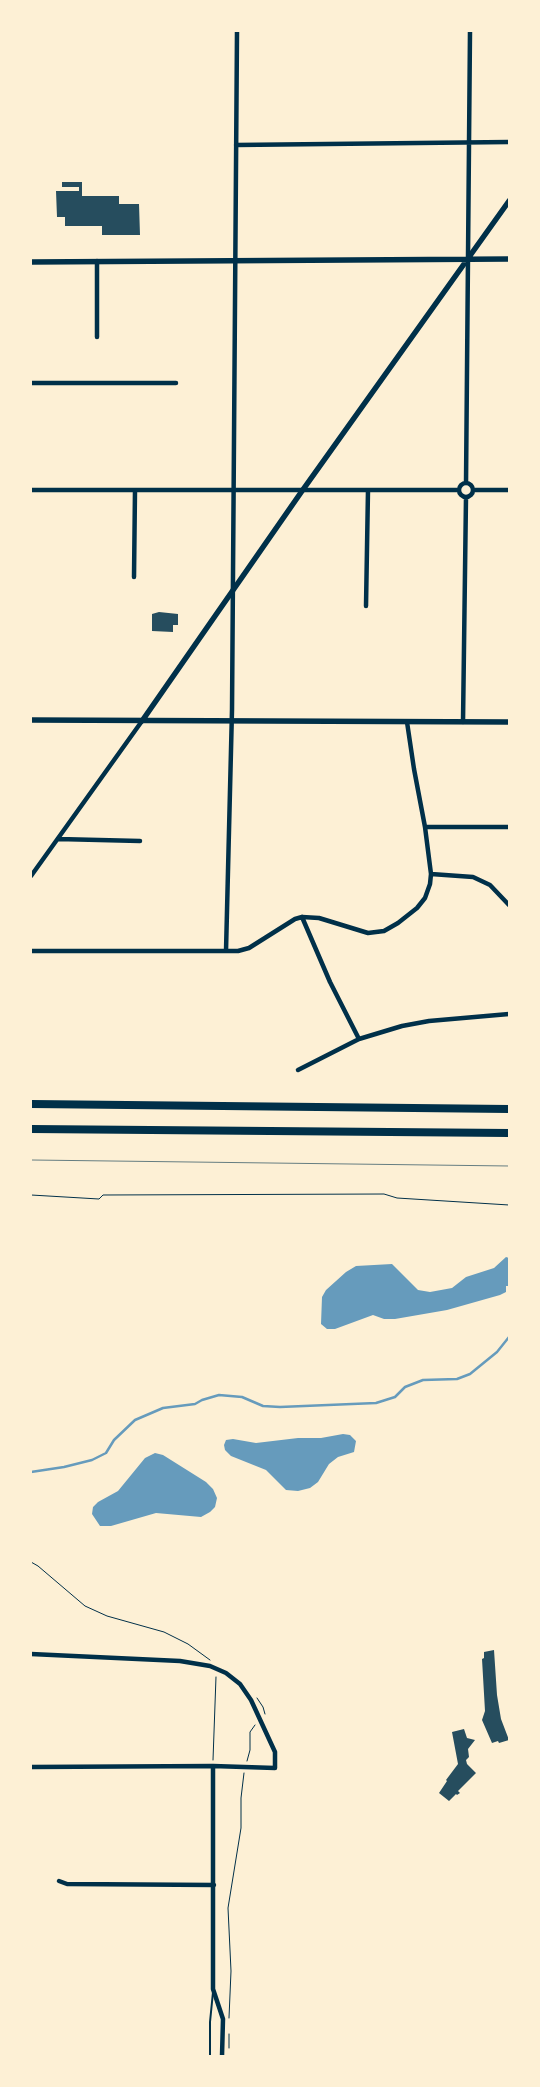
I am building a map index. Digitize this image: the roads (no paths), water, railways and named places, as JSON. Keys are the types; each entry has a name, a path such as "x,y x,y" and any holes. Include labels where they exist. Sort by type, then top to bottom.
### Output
{"highway":[{"path":"31,1104 509,1109"},
{"path":"31,1129 509,1132"}],"street":[{"path":"226,951 234,591 237,31"},
{"path":"466,483 470,31"},
{"path":"236,145 509,142"},
{"path":"31,876 509,201"},
{"path":"31,262 509,259"},
{"path":"97,261 97,337"},
{"path":"31,383 176,383"},
{"path":"459,490 462,484 466,483"},
{"path":"466,483 472,486 473,490"},
{"path":"31,490 459,490"},
{"path":"134,577 135,490"},
{"path":"366,606 368,490"},
{"path":"459,490 460,494 466,497"},
{"path":"473,490 509,490"},
{"path":"466,497 471,495 473,490"},
{"path":"463,722 466,497"},
{"path":"31,720 509,722"},
{"path":"31,951 238,951 249,948 295,919 302,917 312,917 368,933 384,931 417,908 428,892 431,874 426,827 407,722"},
{"path":"426,827 509,827"},
{"path":"58,839 140,840"},
{"path":"431,874 472,877 490,885 501,894 509,905"},
{"path":"302,917 330,982 359,1040"},
{"path":"298,1070 359,1040 419,1022 509,1014"},
{"path":"31,1654 180,1661 216,1667 240,1684 251,1700 275,1752 275,1768 213,1766 31,1767"},
{"path":"213,1766 213,1989 223,2019 222,2056"},
{"path":"59,1881 67,1884 214,1885"}],"lane":[{"path":"210,2056 210,2022 213,1989"}],"water":[{"path":"506,1257 509,1258 509,1286 506,1286 506,1292 500,1295 447,1310 395,1319 384,1319 373,1315 335,1329 327,1329 321,1324 322,1297 326,1290 346,1272 356,1266 392,1264 418,1290 430,1292 452,1288 466,1277 494,1268"},
{"path":"343,1434 350,1435 356,1441 354,1452 338,1457 329,1464 318,1482 310,1488 298,1491 286,1490 266,1470 231,1456 225,1450 224,1445 226,1440 233,1439 256,1443 298,1438 321,1438"},
{"path":"155,1453 163,1455 206,1482 213,1489 217,1498 215,1507 201,1517 156,1513 111,1526 100,1526 92,1514 93,1507 98,1502 118,1491 145,1458"}],"waterway":[{"path":"31,1472 92,1460 106,1453 114,1440 135,1420 163,1408 195,1404 219,1395 242,1397 263,1406 280,1407 376,1403 395,1397 405,1387 423,1380 457,1379 470,1374 497,1352 509,1337"}],"tram line":[{"path":"31,1160 509,1166"}]}
